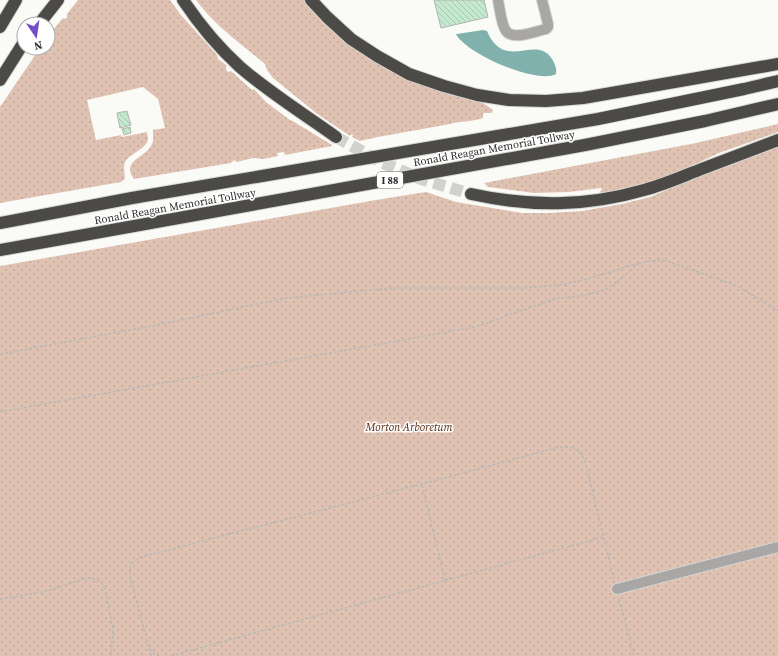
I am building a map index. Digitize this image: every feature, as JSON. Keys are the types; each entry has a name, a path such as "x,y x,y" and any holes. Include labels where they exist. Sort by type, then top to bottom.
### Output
{"highway":[{"path":"0,27 16,0"},
{"path":"38,16 47,0"},
{"path":"45,16 58,0"},
{"path":"183,0 211,38 240,67 272,93 336,137"},
{"path":"311,0 351,39 409,74 477,95 509,100 546,101 583,98 778,64"},
{"path":"317,0 327,17"},
{"path":"0,80 16,56"},
{"name":"Ronald Reagan Memorial Tollway","path":"0,223 132,198 598,119 778,81"},
{"name":"Ronald Reagan Memorial Tollway","path":"0,250 585,145 705,121 778,104"},
{"path":"470,194 493,199 540,204 563,204 590,201 645,190 778,140"}],"lane":[{"path":"498,0 504,27 509,34 513,36 548,27 542,0"},
{"path":"617,589 778,547"}],"path":[{"path":"0,354 152,326 286,298 393,288 526,288 566,284 629,266 650,261 663,260 736,285 778,310"},
{"path":"0,412 475,328 554,299 586,295 604,290 617,282 638,264"},
{"path":"151,656 129,569 134,561 141,557 559,447 575,449 581,453 585,461 603,537 171,656"},
{"path":"422,484 445,580"},
{"path":"0,599 47,591 87,578 97,580 102,583 105,588 112,622 113,629 111,656"},
{"path":"149,648 155,655 159,656"}],"green space":[{"path":"78,0 170,0 181,15 217,55 218,59 226,65 228,72 231,71 252,90 254,89 266,102 290,120 332,146 285,155 284,152 277,153 278,156 263,159 253,158 237,162 234,160 231,163 134,179 130,168 132,164 151,146 153,141 153,130 165,128 158,99 143,87 87,100 96,140 147,132 148,139 145,146 130,156 125,162 125,179 121,182 0,203 0,107 35,56 56,56 56,26 63,18 66,19 67,14"},
{"path":"196,0 304,0 349,42 483,103 493,111 491,113 483,113 483,118 479,119 360,141 352,137 353,135 351,134 350,136 316,113 273,78 267,70 265,64 219,26"},
{"path":"778,124 778,132 719,153 678,172 644,185 602,196 600,191 602,190 601,188 569,192 534,193 488,187 484,183 696,143"},
{"name":"Morton Arboretum","path":"778,146 778,656 0,656 0,266 426,192 456,202 522,213 582,211 622,204 650,197"}],"water":[{"path":"483,30 487,31 494,43 502,49 511,51 538,50 545,52 554,63 556,74 547,76 534,75 502,65 473,50 462,42 456,34"}],"building":[{"path":"434,0 484,0 488,17 441,28"},
{"path":"127,111 131,125 120,128 117,113"},
{"path":"130,127 131,133 124,135 122,129"}],"tunnel":[{"path":"336,137 383,163 421,179 471,194"}]}
